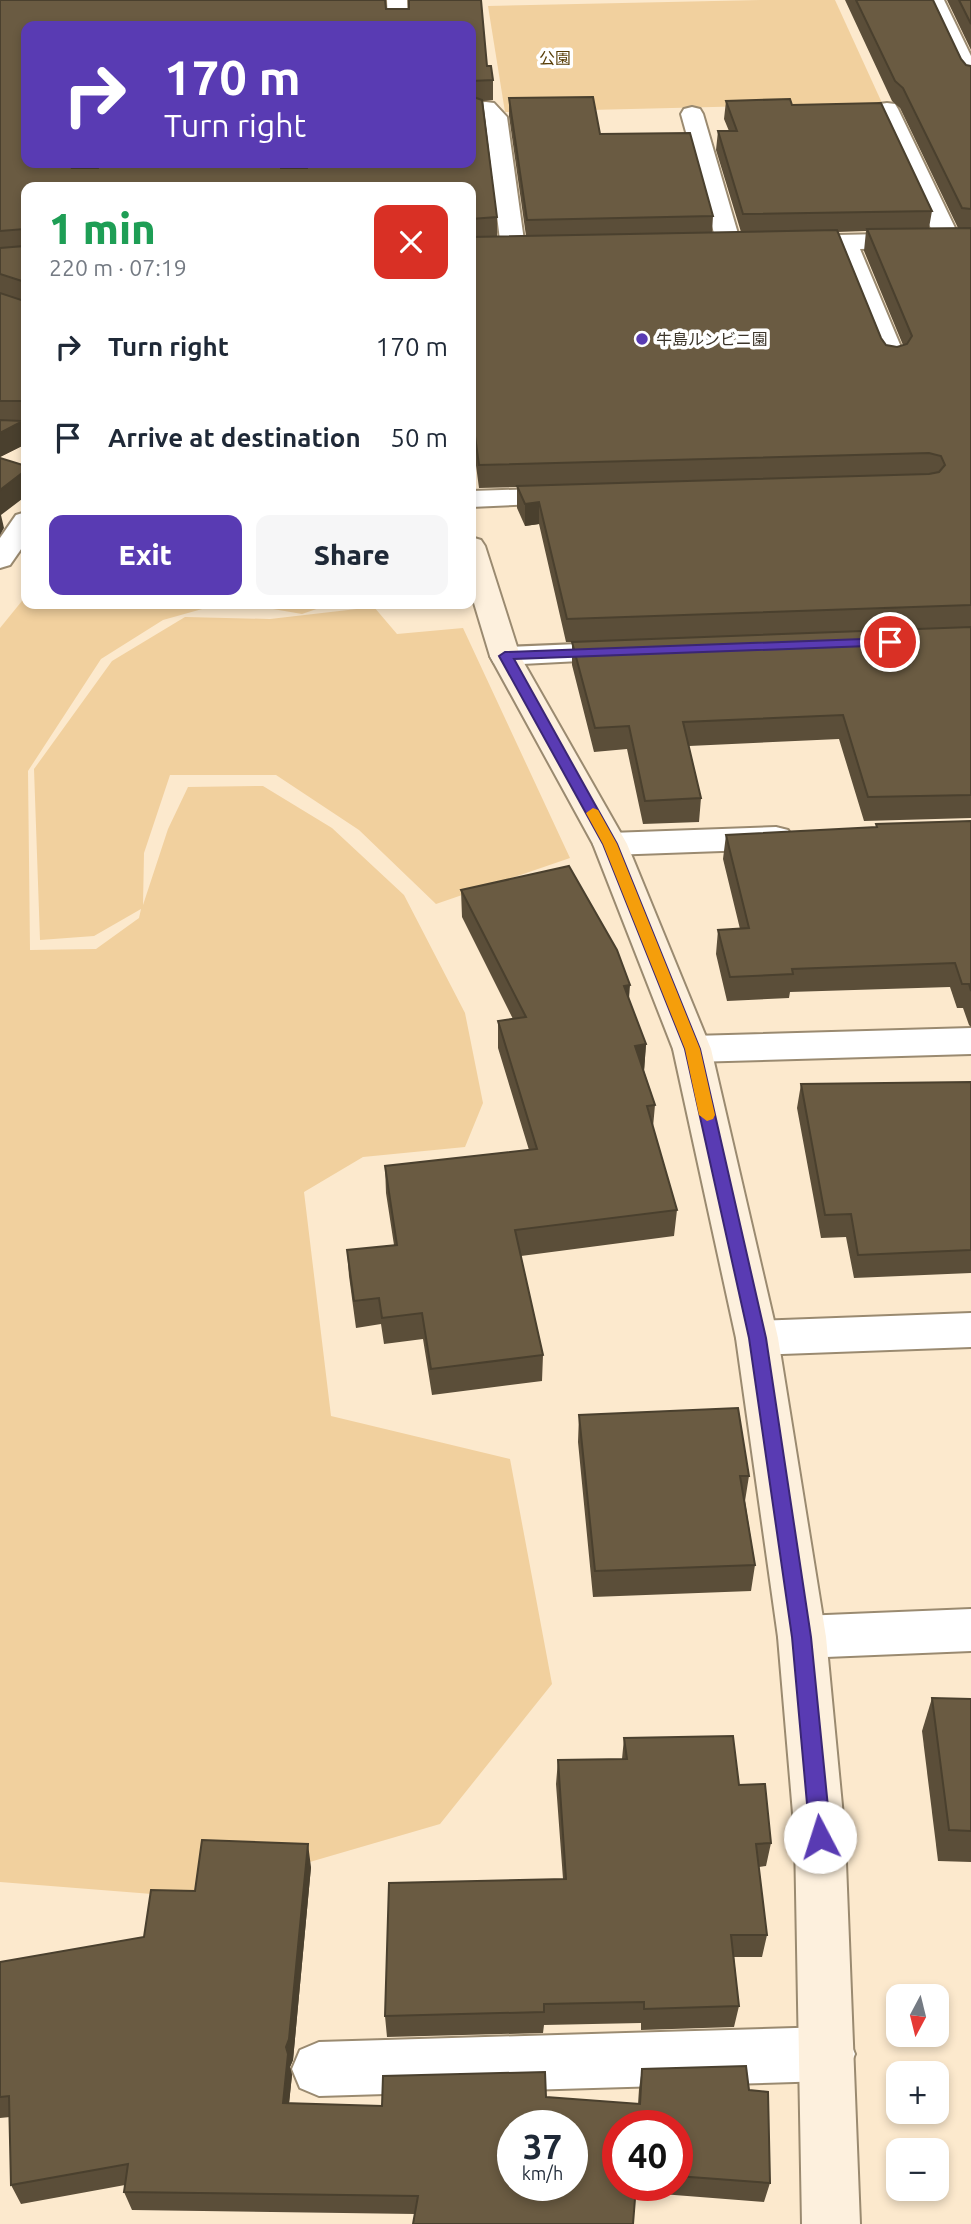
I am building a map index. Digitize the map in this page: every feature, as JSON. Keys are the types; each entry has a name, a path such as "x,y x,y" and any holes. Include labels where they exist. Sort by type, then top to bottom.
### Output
{"street":[{"path":"397,0 398,21"},
{"path":"934,0 971,78"},
{"path":"476,108 486,108 496,117 502,248 540,248"},
{"path":"702,244 959,239 887,109"},
{"path":"692,114 729,244"},
{"path":"845,242 893,359"},
{"path":"476,499 603,495"},
{"path":"0,559 21,528"},
{"path":"476,562 505,656 610,844 692,1049 757,1338 802,1637 820,1837 831,2224"},
{"path":"505,656 652,651"},
{"path":"610,844 806,837"},
{"path":"692,1049 971,1041"},
{"path":"757,1338 971,1330"},
{"path":"802,1637 971,1630"},
{"path":"318,2069 828,2054"}],"green space":[{"name":"公園","path":"835,0 882,103 505,112 488,6"},
{"path":"21,602 21,609 202,609 163,620 101,659 28,771 30,950 96,949 139,918 141,909 94,936 40,940 34,769 112,661 185,617 270,619 376,609 397,634 463,628 570,858 436,904 359,830 276,775 170,775 144,853 143,905 168,829 188,787 263,786 332,828 404,895 465,1013 483,1103 465,1147 363,1157 304,1192 331,1416 510,1459 552,1684 440,1824 190,1897 0,1882 0,628"},
{"path":"273,609 316,609 302,614"}],"building":[{"path":"0,0 385,0 386,9 409,9 409,0 481,0 487,66 491,66 493,80 476,81 476,21 21,21 21,168 476,168 476,98 482,100 497,217 476,219 476,182 21,182 21,229 0,231"},
{"path":"856,0 933,0 961,59 971,66 971,209 962,208"},
{"path":"959,0 971,0 971,24"},
{"path":"593,97 600,134 690,133 713,216 527,220 509,98"},
{"path":"790,99 792,105 881,103 932,211 743,214 718,131 737,131 726,101"},
{"path":"971,228 971,605 567,619 539,502 525,504 517,486 929,474 939,472 945,465 941,456 929,453 479,465 476,443 476,237 837,230 881,338 886,345 897,347 907,344 912,336 867,229"},
{"path":"21,246 21,281 0,274 0,248"},
{"path":"0,293 21,300 21,401 0,401"},
{"path":"0,420 21,421 21,422 0,433"},
{"path":"0,458 21,464 21,474 0,490"},
{"path":"971,627 971,795 868,797 843,715 683,722 701,798 645,801 629,726 595,728 572,642"},
{"path":"971,821 971,991 969,984 962,984 955,963 792,969 793,974 730,977 718,930 749,928 726,835 877,827 876,824"},
{"path":"569,866 617,950 630,985 624,986 646,1044 635,1046 655,1105 647,1106 677,1210 515,1230 543,1355 431,1369 422,1313 382,1318 379,1298 354,1301 347,1250 397,1245 385,1166 537,1149 498,1021 526,1017 461,890"},
{"path":"971,1082 971,1250 858,1255 851,1214 825,1215 801,1084"},
{"path":"738,1408 749,1476 740,1476 755,1565 595,1571 579,1415"},
{"path":"932,1698 971,1699 971,1831 949,1830"},
{"path":"733,1736 739,1785 765,1784 771,1843 756,1844 767,1935 731,1935 739,2006 644,2009 644,2002 544,2004 544,2012 385,2016 389,1883 566,1879 558,1760 627,1759 624,1738"},
{"path":"202,1840 308,1844 289,2039 286,2047 288,2054 283,2103 382,2106 383,2076 545,2072 546,2097 640,2104 642,2069 746,2066 749,2090 768,2092 770,2183 693,2177 693,2110 602,2110 602,2201 635,2201 633,2224 413,2224 418,2196 124,2192 128,2164 11,2185 9,2096 0,2097 0,1962 144,1937 151,1890 195,1891"}],"slow traffic":[{"path":"593,813 610,844 692,1049 707,1115"}],"place":[{"name":"牛島ルンビニ園","path":"642,339"}],"route":[{"path":"820,1837 802,1637 757,1338 692,1049 610,844 505,656 890,642"}]}
